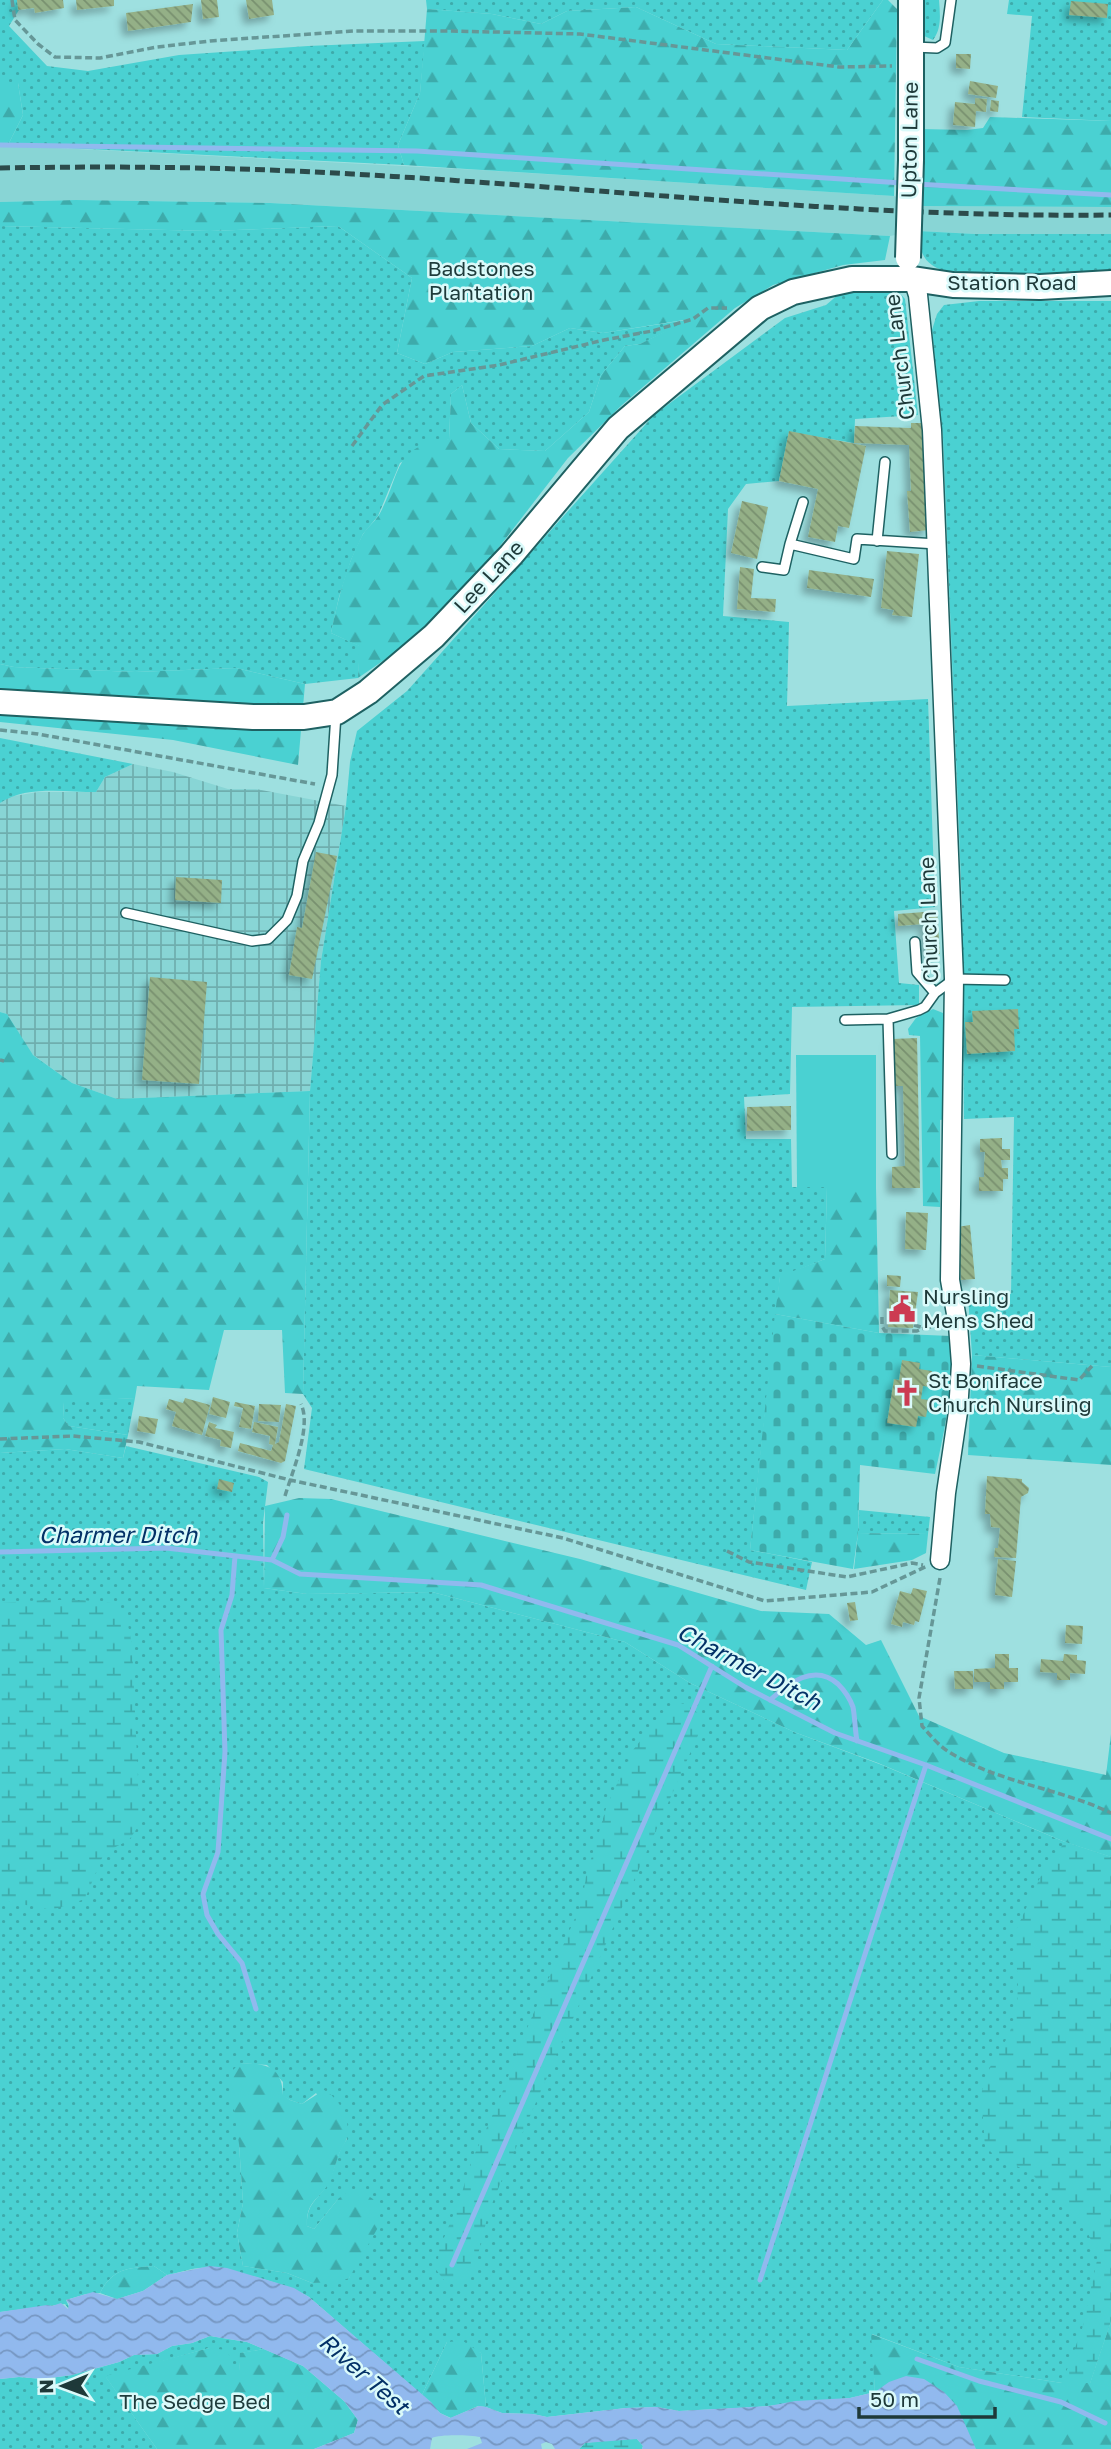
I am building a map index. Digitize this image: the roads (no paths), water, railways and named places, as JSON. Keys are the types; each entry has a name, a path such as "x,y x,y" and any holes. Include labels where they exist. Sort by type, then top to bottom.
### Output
{"street":[{"name":"Upton Lane","path":"911,0 911,268"},
{"name":"Station Road","path":"911,268 953,285 1040,287 1111,283"},
{"name":"Lee Lane","path":"0,702 253,717 304,717 337,712 368,692 434,636 511,555 618,428 760,308 793,292 814,286 911,268"},
{"name":"Church Lane","path":"911,268 918,295 932,430 954,979 950,1280 961,1364 958,1412 946,1493 940,1560"}],"lane":[{"path":"912,56 945,43 951,0"},
{"path":"877,541 885,462"},
{"path":"762,566 784,570 803,502"},
{"path":"790,544 854,559 858,539 937,544"},
{"path":"126,913 252,941 268,939 287,920 297,896 303,861 319,823 332,775 337,712"},
{"path":"915,942 917,972 935,993"},
{"path":"845,1020 888,1019 919,1010 925,1007 935,993 954,979 1005,980"},
{"path":"888,1019 892,1154"}],"water":[{"name":"River Test","path":"210,2266 227,2268 294,2288 309,2297 431,2402 440,2413 450,2418 479,2406 502,2413 547,2417 626,2408 657,2407 679,2411 769,2406 795,2401 850,2398 875,2392 889,2382 906,2376 924,2379 944,2392 957,2406 976,2449 642,2449 643,2446 637,2439 585,2443 579,2449 555,2449 552,2444 546,2442 541,2444 542,2449 467,2449 482,2443 480,2437 455,2435 432,2438 430,2449 314,2449 354,2433 358,2420 344,2401 303,2366 247,2342 210,2336 192,2343 172,2346 157,2354 134,2355 72,2375 43,2379 0,2379 0,2312 61,2303 68,2309 66,2300 93,2292 117,2299 143,2291 167,2275"}],"waterway":[{"path":"0,145 417,151 902,183"},
{"path":"916,184 1111,195"},
{"path":"272,1560 283,1537 287,1515"},
{"name":"Charmer Ditch","path":"0,1552 166,1548 272,1560 300,1574 481,1585 678,1645 745,1687 835,1733 926,1765 1111,1839"},
{"name":"Charmer Ditch","path":"235,1556 232,1595 221,1630 225,1752 218,1852 203,1894 207,1915 218,1934 242,1963 256,2009"},
{"path":"452,2265 712,1666"},
{"path":"770,1700 785,1687 802,1678 811,1675 829,1678 840,1686 852,1704 857,1741"},
{"path":"760,2280 926,1765"},
{"path":"917,2359 979,2381 1061,2402 1105,2423"}],"railway":[{"path":"0,168 176,168 308,172 826,207 1016,215 1111,215"}],"place":[{"name":"Nursling Mens Shed","path":"902,1309"},
{"name":"St Boniface Church Nursling","path":"907,1393"}],"park label":[{"name":"Badstones Plantation","path":"481,281"},
{"name":"The Sedge Bed","path":"195,2402"}]}
